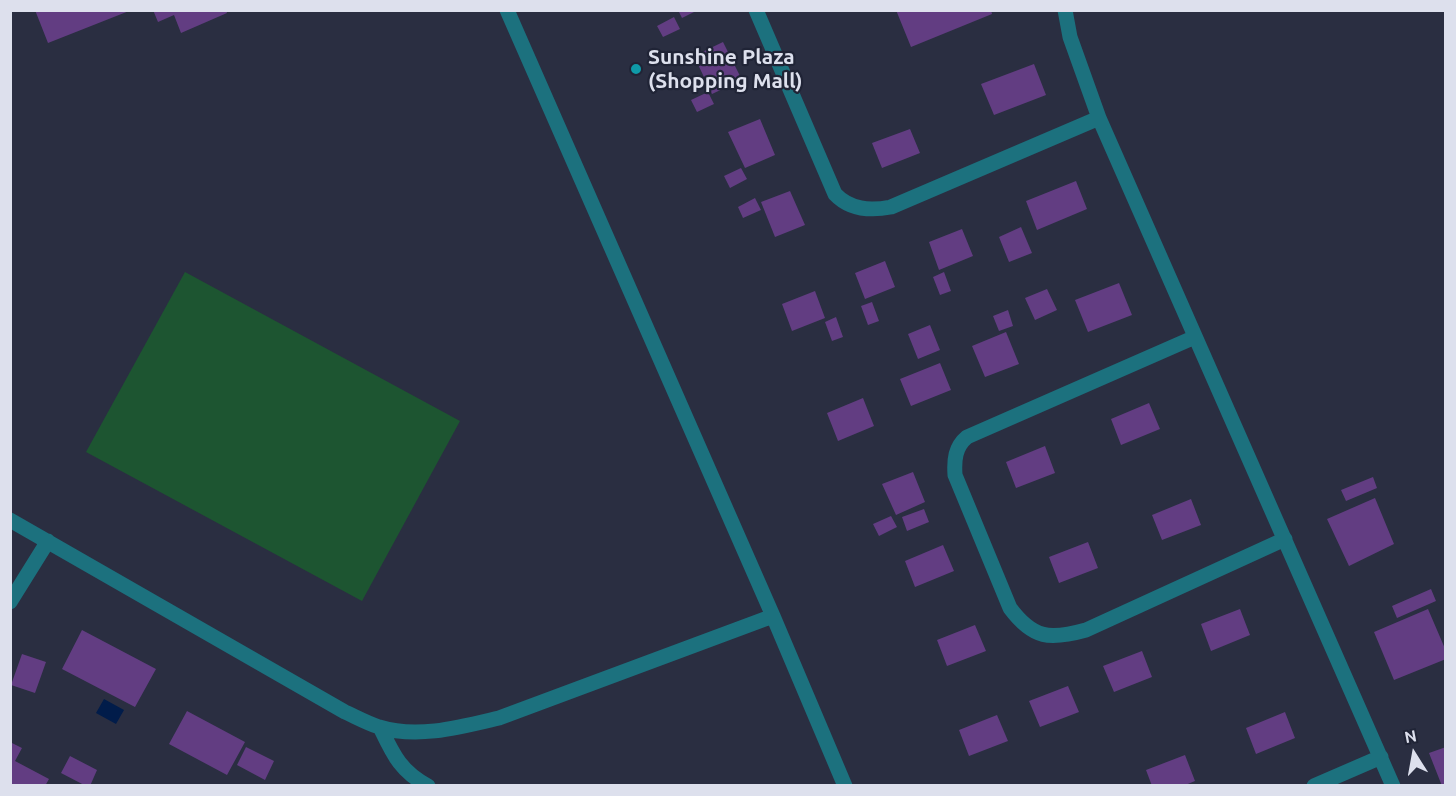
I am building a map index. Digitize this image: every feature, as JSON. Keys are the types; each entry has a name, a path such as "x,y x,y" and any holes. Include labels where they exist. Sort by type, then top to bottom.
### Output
{"street":[{"path":"507,10 773,616 844,786"},
{"path":"756,10 835,194 846,204 856,208 891,207 1099,118"},
{"path":"1065,10 1070,37 1099,118 1394,786"},
{"path":"1195,337 967,437 961,442 956,452 955,475 1011,608 1025,626 1038,633 1062,636 1072,634 1086,630 1285,539"},
{"path":"10,520 345,712 380,727 416,732 455,729 499,718 773,616"},
{"path":"10,602 48,541"},
{"path":"380,727 395,759 413,778 428,786"},
{"path":"1314,786 1381,757"}],"green space":[{"path":"185,272 460,421 362,601 86,452"}],"water":[{"path":"104,699 124,710 116,724 96,713"}],"building":[{"path":"35,10 129,10 129,11 48,43"},
{"path":"153,10 226,10 227,13 181,33 174,15 158,22"},
{"path":"678,10 698,10 682,18"},
{"path":"896,10 991,10 992,14 911,47"},
{"path":"674,17 680,29 663,37 657,26"},
{"path":"723,42 742,80 712,94 694,56"},
{"path":"1034,64 1046,95 994,115 981,84"},
{"path":"708,92 714,104 697,112 691,100"},
{"path":"760,119 775,155 745,168 728,132"},
{"path":"910,129 920,153 882,168 872,143"},
{"path":"741,168 747,179 730,188 724,176"},
{"path":"1076,181 1087,209 1037,230 1026,201"},
{"path":"790,191 805,225 775,237 761,202"},
{"path":"755,198 761,210 743,218 738,207"},
{"path":"1021,227 1032,253 1009,262 999,237"},
{"path":"962,229 973,256 939,270 929,242"},
{"path":"885,261 895,287 865,299 855,273"},
{"path":"944,272 951,291 940,295 933,277"},
{"path":"1119,283 1132,315 1088,332 1075,300"},
{"path":"1047,289 1057,310 1035,320 1025,298"},
{"path":"815,291 825,318 792,331 782,304"},
{"path":"872,302 879,321 868,325 861,306"},
{"path":"1008,310 1013,326 999,331 993,316"},
{"path":"836,317 843,337 832,341 825,322"},
{"path":"930,325 940,350 918,359 908,334"},
{"path":"1006,332 1019,364 985,377 972,346"},
{"path":"940,363 951,390 911,406 900,379"},
{"path":"863,398 874,426 838,441 827,413"},
{"path":"1149,403 1160,429 1121,445 1111,419"},
{"path":"1045,446 1055,473 1016,488 1006,462"},
{"path":"913,472 925,502 896,515 882,484"},
{"path":"1373,477 1377,488 1346,501 1341,490"},
{"path":"1375,498 1394,544 1349,566 1327,519"},
{"path":"1191,499 1201,525 1162,540 1152,515"},
{"path":"924,509 929,522 907,531 902,517"},
{"path":"891,516 897,527 879,536 873,524"},
{"path":"1088,542 1098,568 1059,583 1049,557"},
{"path":"943,545 954,571 915,587 905,561"},
{"path":"1431,589 1436,601 1397,618 1392,606"},
{"path":"1240,609 1250,635 1211,651 1201,624"},
{"path":"1428,609 1446,651 1446,659 1394,680 1374,632"},
{"path":"975,625 986,651 947,666 937,640"},
{"path":"82,630 156,669 135,707 62,669"},
{"path":"1142,651 1152,677 1114,692 1103,666"},
{"path":"22,654 46,662 35,693 11,685"},
{"path":"1068,686 1079,712 1040,727 1029,701"},
{"path":"187,711 245,742 227,775 169,744"},
{"path":"1285,712 1295,738 1256,754 1246,728"},
{"path":"997,715 1008,741 969,756 959,730"},
{"path":"10,742 22,748 15,761 49,779 45,786 10,786"},
{"path":"246,747 274,761 265,780 237,765"},
{"path":"1446,747 1446,786 1442,786 1429,753"},
{"path":"1185,755 1195,781 1183,786 1152,786 1146,770"},
{"path":"70,756 97,770 90,786 61,773"}],"place":[{"name":"Sunshine Plaza (Shopping Mall)","path":"636,69"}]}
